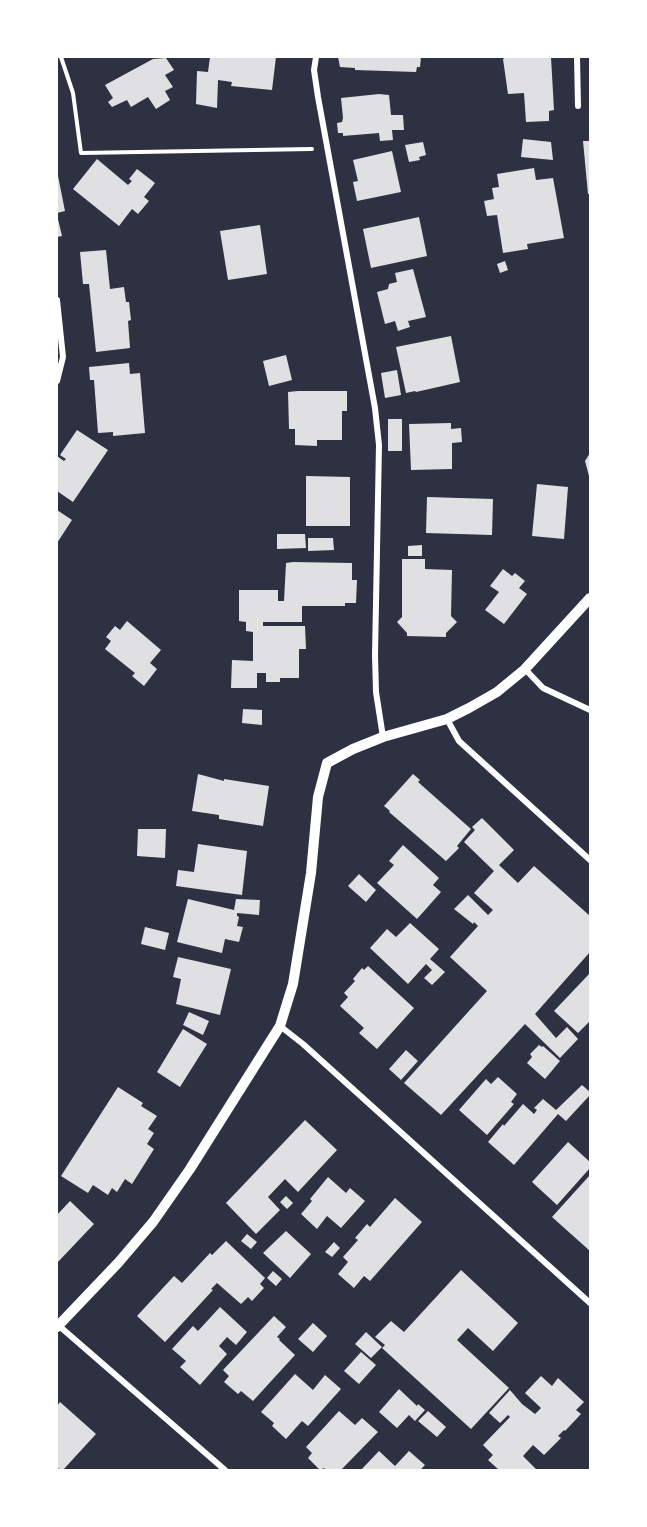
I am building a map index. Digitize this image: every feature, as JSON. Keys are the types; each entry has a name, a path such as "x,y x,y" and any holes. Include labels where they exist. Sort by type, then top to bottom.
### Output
{"street":[{"path":"316,57 314,70 318,98 375,408 379,445 375,655 376,692 383,737"},
{"path":"577,57 578,106"},
{"path":"57,300 63,357 57,381"},
{"path":"225,1470 58,1326 118,1263 153,1222 190,1169 280,1026 293,984 311,873 318,797 327,764 353,749 383,737 447,718 497,692 525,669 590,598"},
{"path":"525,669 543,688 590,710"},
{"path":"447,718 459,741 590,860"},
{"path":"280,1026 303,1044 590,1303"}],"path":[{"path":"62,57 73,93 81,153 328,149"}],"building":[{"path":"210,57 276,57 272,90 231,86 232,82 218,80 217,108 196,104 197,71 208,72"},
{"path":"338,57 421,57 420,67 417,67 416,72 355,70 355,68 340,67"},
{"path":"506,57 551,57 554,110 549,111 549,121 526,122 524,93 508,94 503,59"},
{"path":"166,58 174,70 165,75 173,87 165,91 170,100 156,109 148,97 131,107 127,100 112,107 108,102 113,98 105,85 153,59"},
{"path":"389,95 391,115 403,115 404,130 392,130 393,140 380,141 379,133 343,136 343,133 338,133 337,123 342,122 343,118 341,98"},
{"path":"523,139 551,142 553,160 521,157"},
{"path":"583,141 590,141 590,194 588,194"},
{"path":"423,142 426,155 419,157 420,160 409,162 405,145"},
{"path":"392,151 401,192 357,201 353,182 358,181 353,160"},
{"path":"97,159 128,185 132,181 129,179 137,169 155,183 144,197 149,201 138,214 132,209 119,226 73,189"},
{"path":"534,168 536,180 553,178 564,238 527,244 528,249 503,253 497,215 487,216 484,201 494,199 492,188 499,187 497,174"},
{"path":"57,177 65,211 57,213"},
{"path":"57,215 62,236 57,237"},
{"path":"419,217 427,256 371,268 363,229"},
{"path":"260,225 267,274 228,280 220,231"},
{"path":"106,250 110,289 124,287 126,302 129,302 130,348 96,352 89,284 83,284 80,252"},
{"path":"505,261 508,270 500,273 497,264"},
{"path":"413,269 426,317 408,321 410,327 398,331 395,321 385,324 377,292 388,289 389,284 397,282 395,273"},
{"path":"451,336 460,382 406,393 396,347"},
{"path":"286,355 292,380 269,386 263,361"},
{"path":"129,363 130,374 140,373 145,433 113,436 113,432 98,433 94,380 90,380 89,367"},
{"path":"397,370 401,395 385,398 381,373"},
{"path":"347,391 347,411 342,411 342,440 317,440 317,446 295,445 295,429 289,429 288,392"},
{"path":"388,419 402,419 402,451 388,451"},
{"path":"451,423 451,429 461,428 462,442 452,443 452,469 411,470 409,424"},
{"path":"77,430 108,450 73,502 57,491 57,456 64,461 66,459 60,455"},
{"path":"590,453 590,476 589,476 585,461"},
{"path":"306,476 350,477 350,526 306,526"},
{"path":"537,484 568,487 564,539 532,536"},
{"path":"427,497 493,499 492,535 426,533"},
{"path":"57,510 72,520 57,543"},
{"path":"277,534 305,534 306,548 277,549"},
{"path":"308,538 333,538 334,550 308,551"},
{"path":"422,545 422,556 408,556 408,546"},
{"path":"402,559 425,559 425,569 452,570 451,616 457,622 446,633 446,637 407,636 397,622 402,617"},
{"path":"286,563 352,563 352,580 357,580 356,603 345,603 345,606 302,606 302,622 263,622 263,626 305,626 306,649 299,649 299,678 280,678 280,682 266,682 266,673 257,673 257,688 231,688 232,660 253,661 253,632 246,631 246,622 239,621 239,590 278,590 278,601 284,601"},
{"path":"503,569 512,576 515,573 525,581 519,588 527,594 504,624 485,610 499,592 490,586"},
{"path":"127,621 161,650 150,663 157,669 144,686 132,676 135,673 105,649 111,641 106,637 115,626 120,630"},
{"path":"243,709 262,710 262,725 242,723"},
{"path":"198,774 224,781 224,779 269,786 263,826 219,819 219,815 192,811"},
{"path":"413,774 420,780 418,782 471,829 457,846 459,848 446,861 384,806"},
{"path":"482,818 514,850 499,865 518,883 534,866 590,916 590,952 535,1014 556,1038 567,1027 578,1039 560,1058 525,1024 441,1115 404,1083 487,991 450,957 478,926 454,909 468,895 488,915 493,910 474,893 494,871 464,842 475,830 472,827"},
{"path":"138,829 166,829 165,858 137,856"},
{"path":"198,844 247,851 242,895 176,886 178,870 194,872"},
{"path":"403,845 439,878 433,885 441,892 417,919 377,883 394,865 389,861"},
{"path":"359,874 376,890 366,902 348,886"},
{"path":"188,899 234,910 236,899 260,900 259,915 237,913 239,917 237,926 243,927 239,942 225,939 222,953 177,942"},
{"path":"410,923 439,949 430,959 445,972 432,985 424,978 432,970 426,964 408,984 370,948 387,929 396,937"},
{"path":"145,927 169,933 165,950 141,944"},
{"path":"178,957 231,969 220,1015 176,1004 181,979 173,977"},
{"path":"368,966 414,1008 377,1049 359,1033 364,1028 340,1006 348,997 344,993 355,981 353,979 362,968 364,970"},
{"path":"590,973 590,1021 578,1033 554,1011"},
{"path":"189,1012 209,1021 203,1035 183,1025"},
{"path":"183,1029 207,1044 180,1087 157,1072"},
{"path":"539,1045 560,1061 545,1079 527,1063 532,1057 530,1054"},
{"path":"406,1050 418,1061 401,1080 389,1069"},
{"path":"498,1077 517,1094 511,1102 514,1104 487,1135 459,1110 486,1079 491,1084"},
{"path":"582,1085 590,1092 590,1095 566,1121 558,1114 514,1165 488,1142 523,1104 534,1114 537,1110 534,1108 543,1099 556,1110"},
{"path":"118,1087 143,1103 141,1106 157,1116 148,1129 154,1133 147,1144 154,1149 132,1184 125,1179 117,1192 112,1188 108,1195 93,1185 88,1193 61,1176"},
{"path":"305,1120 337,1150 298,1192 285,1179 268,1197 280,1210 256,1234 226,1203"},
{"path":"568,1142 590,1162 590,1168 557,1205 532,1182"},
{"path":"590,1175 590,1251 552,1217"},
{"path":"328,1177 346,1193 350,1188 365,1201 341,1228 327,1216 317,1229 301,1214"},
{"path":"286,1196 293,1203 287,1209 280,1202"},
{"path":"395,1198 422,1222 370,1281 364,1276 354,1288 338,1274 348,1262 343,1257 358,1240 355,1238 367,1224 370,1227"},
{"path":"70,1201 94,1224 57,1263 57,1215"},
{"path":"286,1231 311,1254 290,1278 263,1253"},
{"path":"247,1234 257,1242 251,1249 241,1241"},
{"path":"226,1241 265,1278 260,1284 264,1288 252,1301 248,1297 241,1304 217,1283 165,1342 137,1316 174,1276 182,1283 210,1253 212,1255"},
{"path":"334,1242 340,1248 332,1257 325,1252"},
{"path":"461,1270 518,1323 493,1351 468,1328 457,1340 509,1388 471,1429 382,1348 385,1345 375,1337 391,1321 404,1332"},
{"path":"273,1271 282,1279 276,1286 267,1278"},
{"path":"220,1307 247,1332 236,1345 227,1337 219,1346 227,1354 200,1385 180,1367 186,1361 172,1349 193,1326 198,1331"},
{"path":"274,1316 286,1327 277,1337 295,1355 253,1401 241,1391 238,1394 224,1382 229,1376 223,1370"},
{"path":"313,1323 327,1336 313,1352 298,1339"},
{"path":"366,1332 382,1347 371,1358 355,1344"},
{"path":"361,1352 376,1365 359,1384 344,1371"},
{"path":"295,1374 313,1390 325,1375 341,1389 308,1426 302,1421 286,1439 272,1426 274,1423 261,1412"},
{"path":"541,1376 552,1386 558,1378 584,1402 576,1410 581,1414 558,1436 561,1438 544,1455 533,1445 523,1456 537,1470 499,1470 488,1460 493,1455 483,1445 510,1417 508,1415 500,1423 489,1413 510,1390 535,1414 541,1408 525,1393"},
{"path":"399,1389 417,1406 418,1404 425,1410 415,1421 409,1415 397,1428 379,1412"},
{"path":"60,1402 96,1434 63,1470 57,1468 57,1406"},
{"path":"339,1411 355,1425 362,1418 378,1432 341,1470 324,1468 320,1470 308,1458 312,1453 306,1447"},
{"path":"428,1411 446,1427 437,1437 418,1421"},
{"path":"379,1451 395,1466 409,1451 425,1465 420,1470 361,1470"}]}
